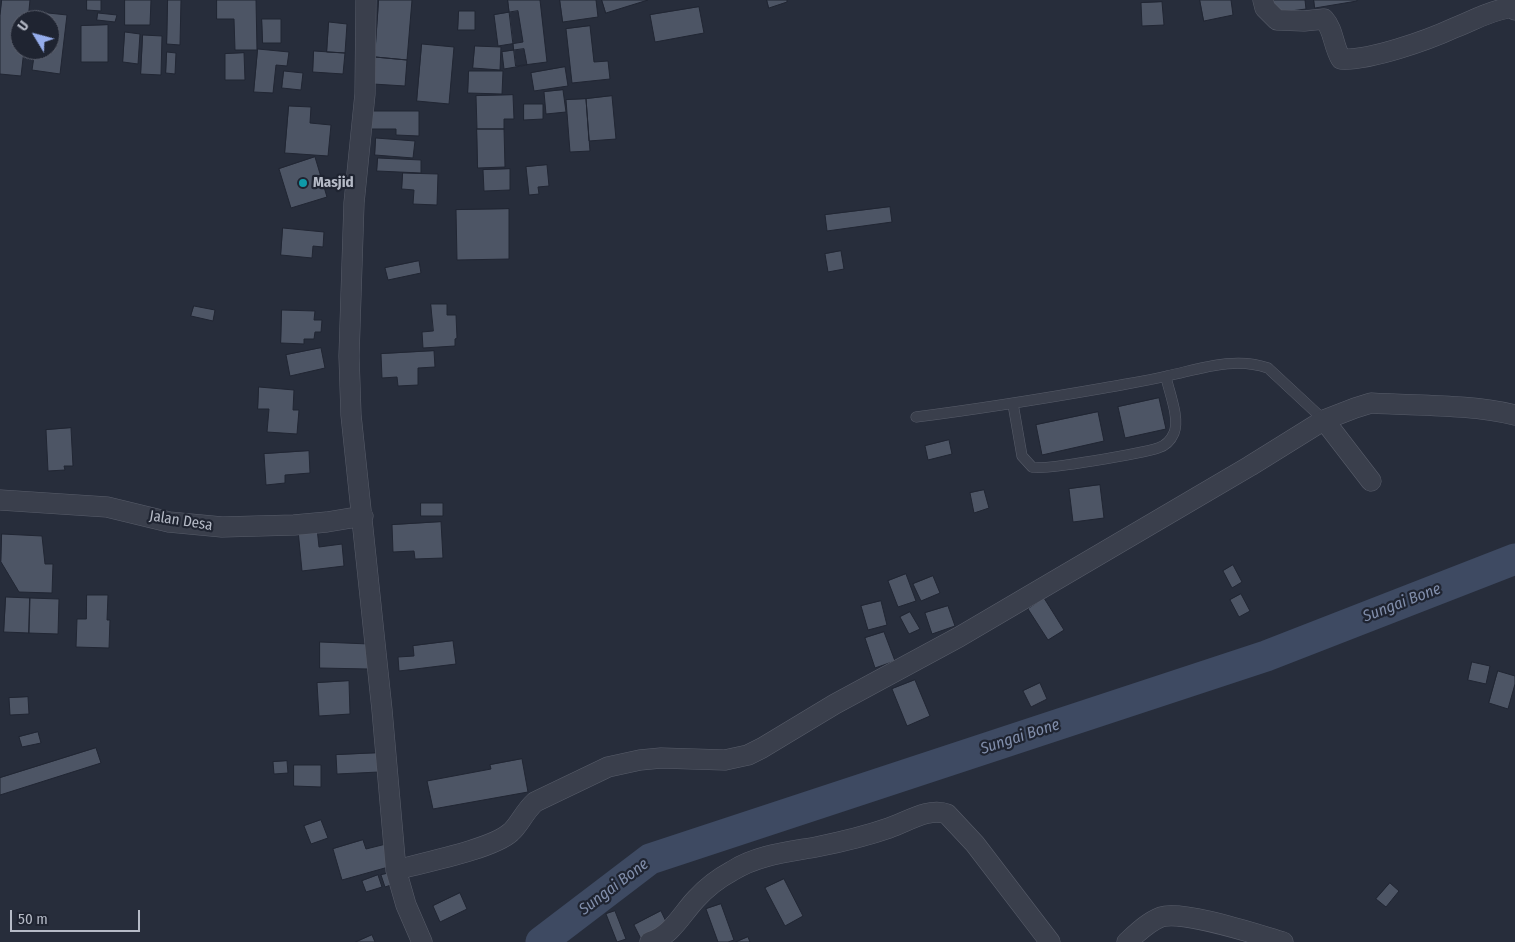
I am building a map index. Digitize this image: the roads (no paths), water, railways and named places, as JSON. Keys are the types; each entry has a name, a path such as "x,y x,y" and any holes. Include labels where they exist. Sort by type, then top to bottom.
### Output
{"street":[{"path":"366,0 365,94 354,203 349,356 351,415 382,710 396,870 406,905 422,942"},
{"path":"1263,0 1265,8 1277,20 1304,21 1324,19 1332,33 1337,53 1341,59 1348,60 1376,54 1442,33 1494,12 1509,8 1515,10"},
{"path":"396,870 473,849 501,839 511,832 527,809 535,802 608,767 660,758 725,760 748,755 835,704 976,628 1250,466 1324,420 1371,404 1471,408 1515,415"},
{"path":"1324,420 1370,481"},
{"name":"Jalan Desa","path":"0,500 107,507 169,522 222,527 302,524 362,516"},
{"path":"650,942 669,931 696,899 714,882 734,869 769,855 864,836 922,815 941,812 947,814 976,844 1050,942"},
{"path":"1127,942 1151,922 1163,916 1191,917 1283,942"}],"lane":[{"path":"916,417 1013,404 1223,364 1245,363 1259,364 1268,368 1324,420"},
{"path":"1013,404 1022,456 1032,467 1048,468 1134,453 1158,448 1166,444 1174,433 1177,423 1166,376"}],"waterway":[{"name":"Sungai Bone","path":"541,942 650,859 1266,656 1515,559"}],"place":[{"name":"Masjid","path":"303,183"}]}
